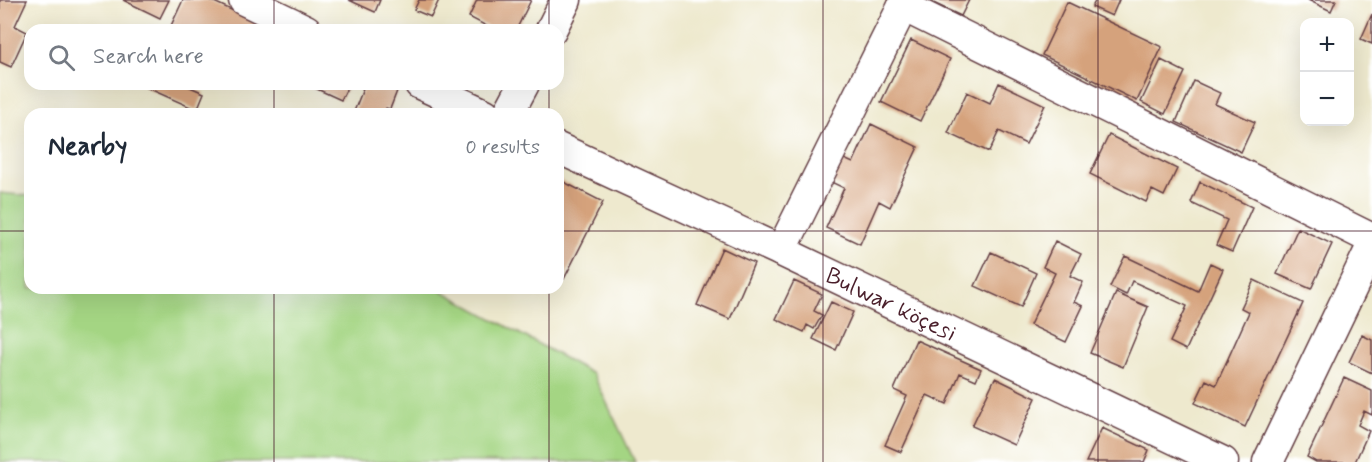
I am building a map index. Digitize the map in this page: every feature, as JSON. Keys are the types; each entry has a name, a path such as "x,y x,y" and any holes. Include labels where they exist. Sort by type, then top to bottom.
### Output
{"street":[{"path":"244,0 294,24"},
{"path":"554,24 566,0"},
{"path":"781,251 905,3 1372,239"},
{"path":"433,90 472,108"},
{"path":"511,108 521,90"},
{"name":"Bulwar köçesi","path":"564,151 781,251 1223,462"},
{"path":"1268,462 1372,246"}],"green space":[{"path":"0,193 24,195 24,294 448,294 593,374 635,462 0,462"}],"building":[{"path":"0,0 27,0 15,26 24,30 24,39 11,67 0,62"},
{"path":"123,0 169,0 160,18"},
{"path":"183,0 210,0 261,24 172,24"},
{"path":"349,0 380,0 375,12"},
{"path":"419,0 439,0 431,17 414,10"},
{"path":"477,0 531,0 519,24 482,24 469,17"},
{"path":"927,0 969,0 961,16"},
{"path":"1096,0 1119,0 1112,16 1092,7"},
{"path":"1308,0 1336,0 1331,11"},
{"path":"1067,2 1162,47 1137,101 1042,55"},
{"path":"1372,14 1372,44 1361,39"},
{"path":"911,40 950,59 920,121 881,102"},
{"path":"1161,60 1185,72 1165,114 1141,102"},
{"path":"1194,81 1220,93 1215,104 1255,122 1241,152 1176,122"},
{"path":"999,83 1045,105 1026,144 999,131 989,152 948,133 967,92 990,103"},
{"path":"152,90 197,90 204,93 198,108 192,108"},
{"path":"319,90 346,90 341,100"},
{"path":"363,90 397,91 390,108 355,108"},
{"path":"871,124 918,147 890,207 879,201 860,244 826,228 844,188 831,182 842,158 853,163"},
{"path":"1109,135 1177,169 1164,196 1152,190 1146,202 1090,174"},
{"path":"564,182 603,202 564,279"},
{"path":"1200,182 1252,207 1232,252 1216,245 1227,220 1191,203"},
{"path":"1298,228 1332,244 1311,289 1277,274"},
{"path":"1055,241 1081,254 1070,276 1083,282 1074,302 1083,306 1066,342 1030,325 1055,273 1043,267"},
{"path":"722,248 754,263 730,319 697,305"},
{"path":"991,252 1036,273 1021,307 975,286"},
{"path":"1125,256 1198,291 1210,263 1223,269 1186,350 1170,342 1187,306 1132,281 1126,295 1110,287"},
{"path":"1254,280 1303,303 1245,427 1195,403 1206,380 1216,385 1249,312 1241,308"},
{"path":"794,281 822,294 814,311 822,315 814,329 807,325 804,332 776,319"},
{"path":"1116,293 1148,307 1123,367 1090,353"},
{"path":"831,302 853,312 836,350 813,339"},
{"path":"1362,335 1372,340 1372,373 1349,362"},
{"path":"916,340 981,369 976,380 960,373 947,404 927,395 901,452 885,445 907,396 894,390"},
{"path":"995,378 1036,398 1014,445 972,426"},
{"path":"1344,378 1372,391 1372,415 1364,411 1358,425 1369,431 1355,462 1316,462 1307,457"},
{"path":"1102,428 1149,450 1144,462 1086,462"}]}
